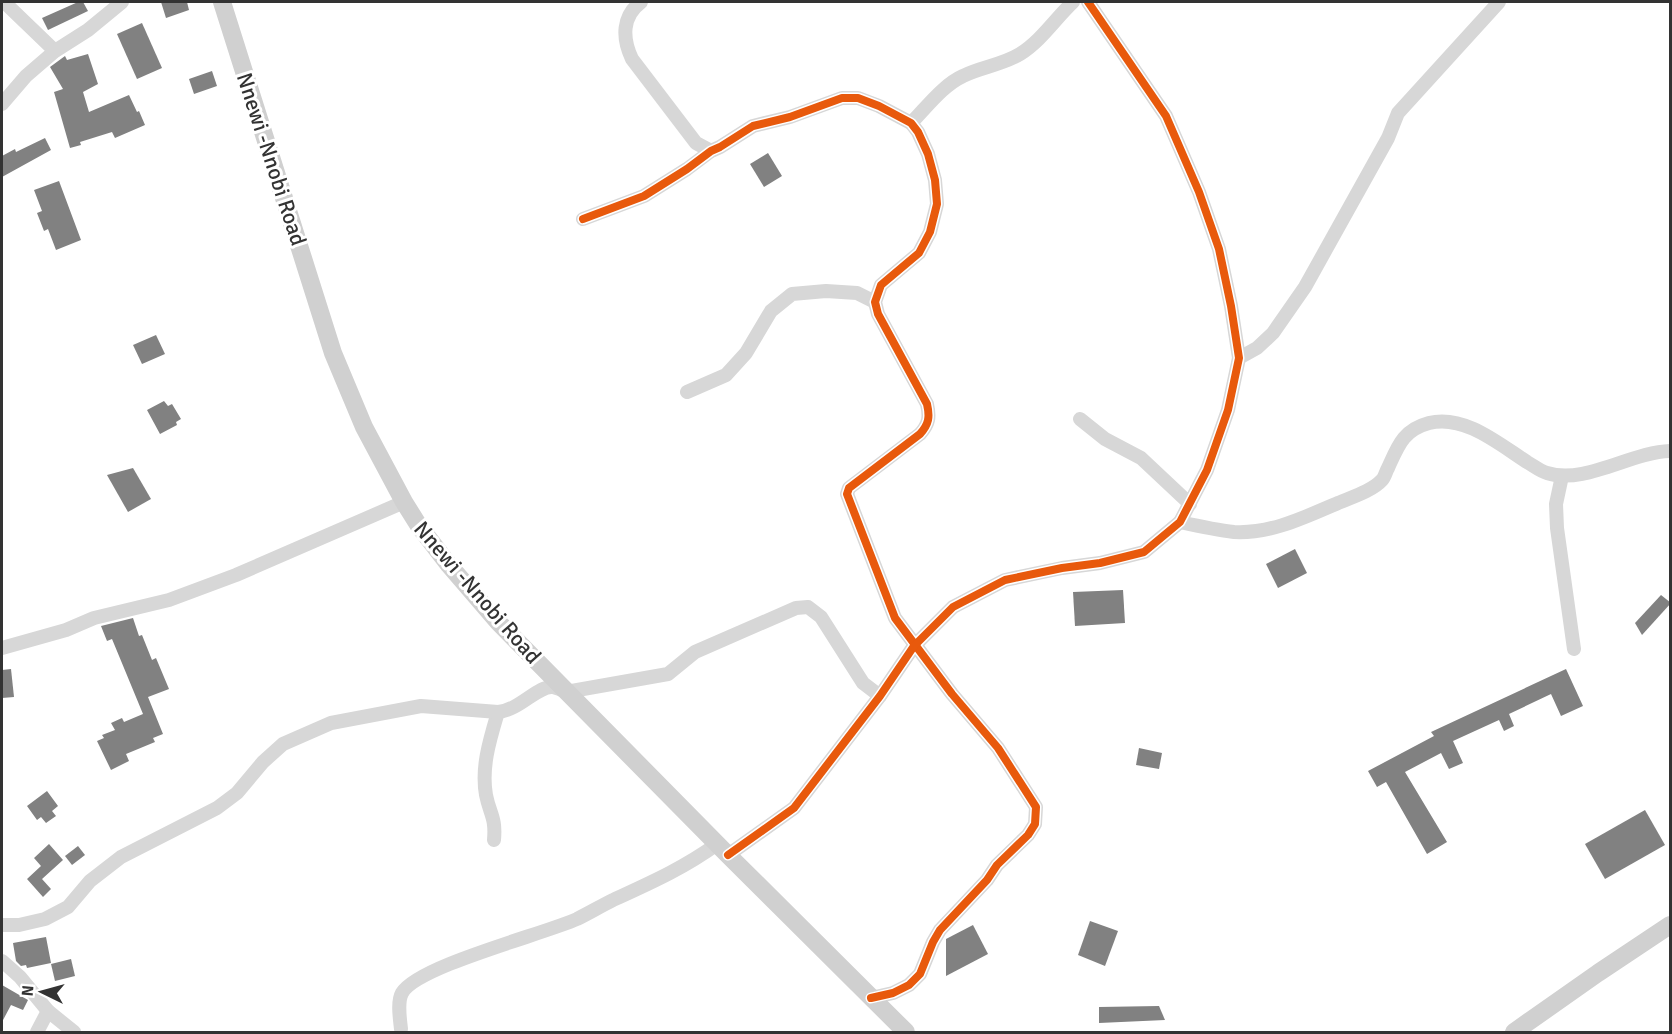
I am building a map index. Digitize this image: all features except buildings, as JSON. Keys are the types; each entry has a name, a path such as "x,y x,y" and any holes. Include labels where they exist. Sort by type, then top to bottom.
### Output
{"main road":[{"name":"Nnewi -Nnobi Road","path":"222,2 333,353 364,427 419,526 498,622 722,850 906,1032"},
{"path":"1514,1032 1671,925"}],"street":[{"path":"4,2 55,51"},
{"path":"2,104 26,76 55,51 88,30 122,2"},
{"path":"641,2 633,7 626,21 624,36 632,59 696,143 711,151"},
{"path":"910,123 961,76 1005,62 1021,54 1039,40 1073,2"},
{"path":"400,1029 401,993 412,983 486,950 576,919 722,850 794,808 880,696 914,646 953,607 1005,580 1062,568 1101,563 1144,552 1180,522 1207,470 1228,410 1239,358 1219,249 1199,192 1166,116 1088,2"},
{"path":"1239,358 1257,348 1273,333 1305,287 1384,146 1398,113 1499,2"},
{"path":"583,219 644,196 753,126 790,117 842,98 858,98 879,106 910,123 918,132 928,154 935,180 937,204 930,232 919,253 881,285 875,302 878,314 927,404 930,415 928,425 920,434 849,488 847,494 895,618 914,646 998,748 1036,807 1035,824 1028,835 940,930 920,974 909,985 893,993 871,998"},
{"path":"687,392 726,375 746,353 771,311 792,294 826,291 857,292 875,302"},
{"path":"1080,419 1105,439 1141,458 1190,504"},
{"path":"1180,522 1235,532 1262,530 1302,519 1362,493 1382,480 1398,444 1413,430 1430,423 1452,422 1479,432 1545,473 1562,476 1579,475 1658,451 1671,451"},
{"path":"1562,476 1556,504 1557,528 1574,649"},
{"path":"2,648 66,630 94,618 169,600 404,502"},
{"path":"2,926 45,919 68,907 90,881 121,857 217,808 237,793 263,762 283,744 331,723 421,706 509,711 543,688 552,687 566,692 668,674 694,652 796,608 808,607 821,617 863,683 880,696"},
{"path":"494,840 496,824 486,797 486,763 498,712"},
{"path":"2,961 20,977 48,1011 74,1032"},
{"path":"37,1032 48,1011"}],"cycle path":[{"path":"728,855 794,808 880,696 914,646 953,607 1005,580 1100,563 1144,552 1180,522 1207,470 1228,410 1239,358 1219,249 1199,192 1166,116 1088,2"},
{"path":"583,219 644,196 753,126 790,117 842,98 858,98 911,123 918,132 928,154 935,180 937,204 930,232 919,253 881,285 875,302 878,314 927,404 928,420 920,434 849,488 847,494 895,618 952,694 998,748 1036,807 1035,824 1028,835 997,865 987,880 940,930 920,974 909,985 893,993 871,998"}]}
